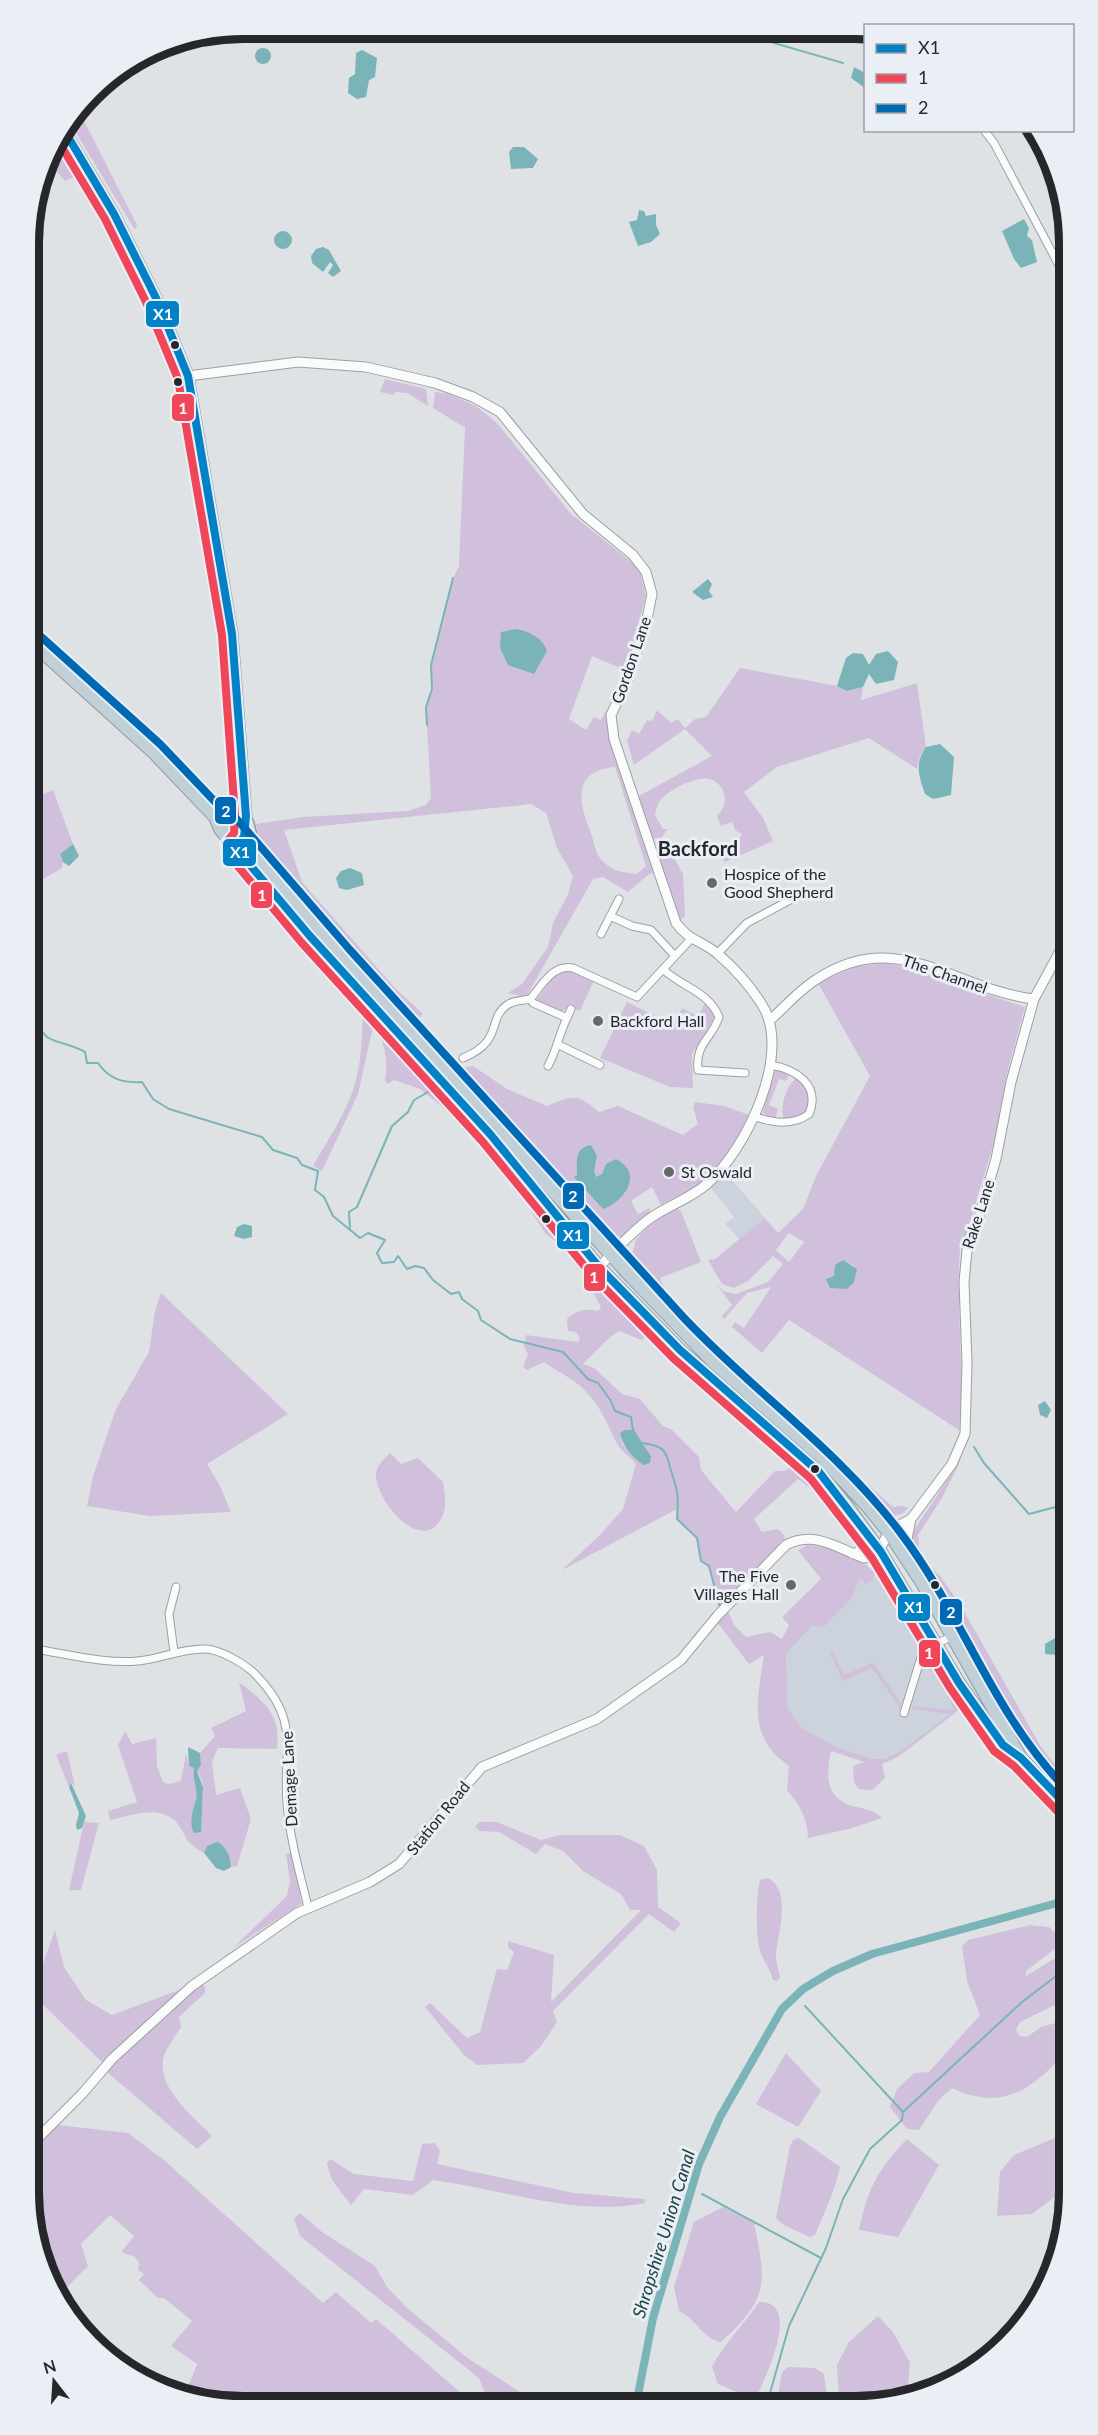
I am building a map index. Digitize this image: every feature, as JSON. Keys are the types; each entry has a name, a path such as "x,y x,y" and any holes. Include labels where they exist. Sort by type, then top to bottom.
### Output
{"highway":[{"path":"39,649 153,752 214,816 220,829 258,862 611,1255 714,1363 843,1479 904,1554 1021,1758"},
{"path":"238,844 309,935 490,1134 599,1267 680,1350 819,1472 881,1552 959,1683 1003,1746 1021,1758 1059,1798"}],"main road":[{"path":"68,137 114,214 156,298 188,376 232,634 246,816 258,862"},
{"path":"214,816 228,813 245,803"},
{"path":"238,844 246,816"}],"street":[{"path":"986,132 994,143 1059,265"},
{"name":"Gordon Lane","path":"188,376 298,362 366,367 406,374 473,397 500,412 583,514 633,555 646,572 652,594 646,624 626,683 611,715 614,739 676,923 691,939 718,953 761,1003 769,1021"},
{"path":"600,934 619,899"},
{"path":"718,953 747,923 790,900"},
{"path":"610,916 632,926 651,930 675,956"},
{"path":"464,1058 487,1044 504,1008 514,1002 530,999 548,977 561,968 573,968 633,997 642,994 691,939"},
{"name":"Rake Lane","path":"889,1533 911,1519 952,1464 965,1434 967,1402 964,1326 965,1253 996,1159 1013,1071 1034,999 1059,953"},
{"name":"The Channel","path":"769,1021 816,980 838,968 875,956 909,960 1014,997 1034,999"},
{"path":"663,970 702,994 718,1017 716,1026 699,1047 698,1070 745,1073"},
{"path":"530,999 533,1003 567,1018"},
{"path":"548,1066 559,1045 560,1032 571,1009"},
{"path":"599,1267 649,1219 707,1184 742,1141 756,1117 770,1065 769,1021"},
{"path":"559,1045 600,1065"},
{"path":"756,1117 779,1123 794,1122 808,1114 811,1108 812,1091 804,1079 783,1067 770,1065"},
{"name":"Rake Lane","path":"904,1554 911,1519"},
{"path":"881,1552 889,1533"},
{"path":"853,1554 863,1550 871,1538"},
{"name":"Station Road","path":"39,2137 82,2094 110,2061 192,1986 308,1907 370,1882 399,1864 482,1767 597,1719 681,1660 718,1615 786,1545 798,1540 824,1540 864,1558 881,1552"},
{"path":"174,1652 169,1614 176,1587"},
{"path":"904,1713 922,1654 951,1637"},
{"name":"Demage Lane","path":"39,1650 102,1659 139,1661 174,1652 208,1649 244,1663 271,1690 286,1720 289,1734 288,1814 308,1907"}],"shaded area":[{"path":"82,118 137,225 135,230 74,129"},
{"path":"63,146 98,200 100,207 93,202 74,177 65,181 54,168"},
{"path":"385,379 426,389 428,406 407,393 395,392 393,395 380,392"},
{"path":"435,392 448,394 476,406 497,423 571,514 639,568 646,596 625,670 592,656 569,719 586,730 594,717 601,720 607,709 656,873 649,874 628,892 603,877 593,879 526,997 508,993 522,984 548,947 553,923 568,894 573,876 557,848 546,813 531,804 284,830 302,882 395,988 423,1014 413,1023 263,857 256,824 303,817 408,811 426,805 431,798 426,707 432,689 431,665 453,578 459,566 465,427 433,408","holes":["615,767 646,866 637,874 627,873 612,868 599,856 582,802 584,783 590,775"]},
{"path":"740,668 837,686 847,691 863,687 861,700 917,683 926,747 920,756 917,769 869,738 777,767 744,792 763,818 773,841 725,862 721,857 742,834 735,830 732,822 721,826 717,816 725,801 722,790 715,781 703,779 689,782 674,789 659,802 655,815 663,829 668,829 661,838 650,839 637,797 712,756 685,729 634,765 627,741 632,730 639,734 647,720 652,721 657,710 671,723 678,719 685,728 695,719 706,717"},
{"path":"53,790 73,844 60,854 63,862 62,868 39,881 39,796"},
{"path":"669,841 671,852 683,874 685,916 680,920 657,859 658,854"},
{"path":"311,944 483,1138 525,1190 546,1223 606,1285 649,1334 641,1340 620,1331 610,1337 583,1364 594,1368 622,1394 640,1399 663,1426 672,1430 699,1457 701,1470 736,1512 775,1471 785,1471 793,1465 759,1439 766,1431 816,1477 824,1490 819,1495 798,1479 754,1519 762,1532 778,1529 784,1535 785,1542 720,1608 709,1567 701,1561 697,1538 677,1519 677,1509 562,1570 600,1535 623,1509 636,1464 619,1447 598,1406 579,1385 544,1362 527,1370 523,1367 528,1354 524,1347 526,1335 578,1342 580,1338 576,1332 568,1331 567,1319 578,1312 598,1311 601,1307 584,1276 562,1247 545,1233 518,1190 459,1120 420,1089 394,1080 387,1084 383,1045 373,1027 358,1094 322,1171 313,1166 341,1118 357,1078 363,1008 307,945","holes":["620,1433 641,1443 651,1456 637,1461 622,1443"]},
{"path":"890,962 1025,1007 1007,1073 997,1132 967,1232 961,1238 959,1430 789,1320 762,1353 732,1327 735,1322 744,1328 771,1287 747,1293 724,1319 722,1316 732,1305 715,1282 723,1291 736,1294 768,1282 783,1264 773,1256 748,1281 734,1288 722,1284 708,1260 715,1259 765,1218 778,1233 803,1209 816,1176 870,1076 818,983 855,967","holes":["789,1233 804,1242 789,1262 776,1250","846,1263 853,1265 857,1273 854,1278 831,1279"]},
{"path":"570,971 593,982 580,1011 569,1006 562,1012 536,1000 556,975"},
{"path":"627,1002 673,1025 682,1008 698,1016 705,1003 715,1017 692,1054 693,1088 670,1087 600,1058"},
{"path":"473,1066 507,1089 547,1106 575,1098 599,1112 618,1106 683,1135 698,1124 693,1107 695,1102 724,1106 752,1116 725,1157 701,1185 661,1205 652,1187 631,1201 638,1214 649,1208 650,1212 623,1237 618,1237 496,1118 459,1074 463,1068"},
{"path":"778,1069 789,1076 786,1081 779,1079 769,1105 778,1109 775,1120 763,1113 773,1071"},
{"path":"796,1078 799,1078 810,1094 808,1111 794,1118 783,1118 782,1108 785,1097 789,1086"},
{"path":"725,1172 765,1218 740,1240 725,1224 734,1217 711,1188"},
{"path":"677,1208 681,1211 701,1262 660,1278 664,1287 663,1292 678,1308 678,1318 657,1297 653,1288 635,1269 631,1259 636,1239 649,1226"},
{"path":"161,1293 288,1414 207,1464 231,1512 150,1516 87,1506 93,1476 116,1409 149,1352 155,1311"},
{"path":"792,1416 893,1507 908,1508 902,1514 890,1516"},
{"path":"390,1453 401,1464 418,1458 443,1482 445,1500 443,1515 433,1528 423,1531 412,1528 401,1520 384,1499 378,1487 376,1473 380,1463"},
{"path":"962,1458 942,1498 918,1535 920,1556 940,1576 961,1606 1041,1747 1059,1770 1059,1782 1030,1751 959,1633 942,1591 914,1553 910,1543 912,1533"},
{"path":"807,1545 834,1550 854,1558 863,1562 875,1574 874,1579 866,1584 860,1578 852,1598 824,1627 812,1626 786,1654 788,1708 803,1729 835,1746 871,1759 884,1759 901,1751 950,1714 912,1709 913,1706 953,1710 947,1692 955,1689 964,1706 898,1757 882,1764 885,1778 872,1790 859,1789 854,1782 853,1766 864,1762 831,1751 828,1774 834,1794 847,1804 870,1810 882,1818 849,1829 808,1838 802,1812 787,1790 789,1766 775,1754 761,1730 758,1702 764,1655 749,1664 717,1622 728,1611 734,1625 746,1637 770,1632 782,1639 789,1625 782,1617 821,1579 798,1550"},
{"path":"879,1572 964,1703 954,1714 894,1757 879,1762 822,1741 803,1729 788,1708 786,1654 812,1626 824,1627 852,1598 860,1577 874,1579"},
{"path":"833,1652 844,1675 873,1663 901,1703 900,1708 872,1668 843,1681 830,1653"},
{"path":"239,1682 269,1710 274,1718 278,1737 277,1749 218,1748 212,1761 216,1795 240,1788 251,1819 237,1866 231,1867 231,1860 208,1845 204,1853 189,1842 177,1823 163,1814 136,1814 110,1820 108,1811 137,1802 118,1745 125,1731 132,1744 156,1738 157,1766 163,1782 169,1784 181,1781 186,1753 189,1766 194,1768 196,1799 191,1825 195,1833 203,1793 203,1785 197,1771 201,1765 200,1753 215,1736 211,1728 246,1711"},
{"path":"67,1751 75,1786 71,1783 69,1787 56,1755"},
{"path":"84,1822 99,1823 81,1890 69,1890"},
{"path":"479,1822 497,1822 541,1840 560,1835 620,1835 644,1846 657,1870 658,1907 681,1923 674,1932 649,1914 553,2011 557,2022 541,2046 523,2063 477,2065 464,2055 425,2007 430,2003 467,2038 480,2032 497,1969 507,1970 514,1952 508,1947 508,1941 554,1955 551,2002 641,1910 630,1910 621,1894 583,1871 563,1851 545,1844 536,1854 499,1832 480,1831 475,1827"},
{"path":"292,1852 302,1903 233,1948 287,1896 290,1881 286,1854"},
{"path":"768,1878 780,1892 782,1902 776,1954 780,1978 777,1981 773,1980 761,1953 758,1938 760,1880"},
{"path":"1030,1925 1049,1927 1059,1937 1056,1948 1026,1971 1026,1976 1059,1956 1059,2002 1020,2022 1016,2030 1020,2036 1027,2037 1041,2027 1059,2022 1059,2059 1030,2085 1003,2097 988,2098 971,2095 952,2088 938,2101 919,2130 907,2129 890,2107 897,2089 914,2073 929,2072 980,2015 967,1981 962,1946 968,1940"},
{"path":"55,1930 64,1967 86,2000 112,2015 187,1987 103,2063 39,2001 39,1968 41,1969"},
{"path":"202,1985 205,1986 205,1993 179,2017 181,2027 163,2060 163,2071 172,2092 212,2136 197,2149 106,2071 178,2003"},
{"path":"786,2053 821,2091 798,2127 756,2104"},
{"path":"58,2125 128,2133 165,2161 323,2303 336,2292 371,2323 376,2319 464,2396 230,2396 187,2388 197,2364 171,2346 192,2321 164,2298 158,2298 139,2280 144,2274 138,2270 139,2263 135,2257 121,2252 134,2236 110,2215 81,2244 88,2266 64,2290 46,2245 41,2219 39,2144"},
{"path":"1059,2136 1059,2194 1032,2214 997,2216 1000,2172 1014,2155"},
{"path":"799,2138 840,2167 815,2235 809,2237 782,2224 776,2218 790,2146 793,2140"},
{"path":"907,2139 939,2165 898,2237 859,2230 870,2191 881,2170"},
{"path":"435,2143 440,2151 437,2164 574,2193 644,2199 645,2203 592,2207 539,2200 433,2180 413,2195 364,2189 351,2205 332,2180 327,2164 330,2159 354,2174 413,2181 422,2144"},
{"path":"723,2207 754,2223 762,2276 756,2301 737,2327 721,2342 704,2333 679,2311 674,2287 694,2222"},
{"path":"300,2213 322,2232 375,2266 387,2287 407,2308 469,2359 526,2396 486,2396 479,2378 300,2236 294,2219"},
{"path":"759,2302 772,2305 778,2313 780,2326 778,2341 768,2372 757,2395 741,2394 718,2384 712,2367 722,2350"},
{"path":"878,2316 893,2332 910,2363 908,2389 882,2394 839,2396 837,2365 849,2342"},
{"path":"788,2367 815,2368 824,2374 827,2396 778,2396 782,2372"}],"water":[{"path":"260,48 266,48 271,56 269,62 260,64 255,59 255,53"},
{"path":"362,50 377,58 375,77 369,80 366,97 357,99 348,93 349,78 355,74 356,53"},
{"path":"854,67 864,72 864,87 851,78"},
{"path":"513,147 524,147 538,159 533,168 511,169 509,152"},
{"path":"639,210 644,211 646,216 656,214 656,225 660,234 651,242 638,246 629,222 637,220"},
{"path":"1024,219 1029,228 1027,236 1032,240 1037,262 1021,268 1014,259 1002,231"},
{"path":"283,231 289,234 292,240 289,246 283,249 277,246 274,240 277,234"},
{"path":"323,247 329,250 341,271 333,277 328,273 333,265 330,262 323,272 312,263 311,256 316,249"},
{"path":"708,579 712,584 709,591 713,597 703,600 692,592"},
{"path":"516,629 535,636 547,651 534,674 508,665 500,648 501,632"},
{"path":"888,651 898,662 894,680 876,684 869,674 863,687 847,691 837,686 846,658 853,653 863,654 869,665 876,654"},
{"path":"940,744 954,757 951,795 933,799 925,794 919,765 926,747"},
{"path":"73,844 79,856 69,866 63,862 60,854"},
{"path":"350,868 362,873 364,885 347,890 339,888 336,878 341,871"},
{"path":"591,1145 597,1156 594,1171 596,1177 602,1174 606,1164 616,1159 625,1165 629,1172 630,1180 624,1194 603,1209 574,1177 577,1175 579,1152"},
{"path":"244,1224 252,1226 252,1237 244,1239 234,1236 237,1227"},
{"path":"843,1260 857,1269 854,1282 847,1289 830,1288 826,1279 834,1276 835,1265"},
{"path":"1045,1401 1051,1410 1047,1418 1040,1415 1038,1405"},
{"path":"633,1430 651,1456 650,1463 644,1465 629,1451 620,1433"},
{"path":"1055,1638 1059,1640 1059,1654 1045,1654 1045,1644"},
{"path":"188,1747 200,1753 201,1765 197,1771 203,1787 201,1832 194,1833 191,1820 196,1792 194,1768 189,1766"},
{"path":"71,1783 86,1816 82,1828 77,1830 79,1813 69,1787"},
{"path":"218,1842 226,1849 230,1860 231,1867 224,1871 216,1868 204,1853 207,1846"}],"waterway":[{"path":"760,39 843,63"},
{"path":"427,725 426,707 432,689 431,665 453,578"},
{"path":"39,1028 50,1039 85,1052 87,1063 98,1063 111,1076 122,1081 142,1082 153,1099 169,1109 262,1137 273,1150 297,1158 302,1165 318,1171 315,1190 324,1197 333,1216 360,1238 368,1233 385,1240 377,1253 382,1263 394,1262 398,1256 407,1269 415,1266 424,1268 433,1280 451,1294 459,1292 462,1299 478,1311 481,1320 510,1339 563,1352 588,1379 598,1383 615,1411 631,1417 633,1430 641,1443 657,1446 665,1452 677,1493 677,1519 697,1538 701,1561 709,1566 720,1608"},
{"path":"350,1230 349,1212 357,1207 392,1126 408,1112 414,1100 430,1091"},
{"path":"974,1447 984,1463 1029,1514 1059,1506"},
{"name":"Shropshire Union Canal","path":"638,2396 653,2318 699,2164 720,2117 782,2009 803,1989 833,1971 872,1954 1059,1902"},
{"path":"769,2396 789,2326 826,2248 843,2199 870,2149 902,2120 903,2112 1022,2002 1059,1974"},
{"path":"805,2006 903,2112"},
{"path":"702,2194 821,2258"}],"transit line":[{"name":"X1","path":"68,137 114,214 156,298 188,376 232,634 246,816 244,837 235,847 309,935 490,1134 599,1267 680,1350 819,1472 881,1552 959,1683 1003,1745 1021,1758 1059,1798"},
{"name":"1","path":"63,148 105,219 146,302 178,379 222,635 235,816 234,833 225,844 226,852 301,942 482,1141 591,1274 673,1358 811,1479 872,1558 950,1688 994,1751 1014,1766 1059,1813"},
{"name":"2","path":"39,635 160,744 221,808 234,816 350,950 684,1318 823,1448 876,1503 922,1564 1018,1729 1059,1781"}],"place":[{"name":"Hospice of the Good Shepherd","path":"712,883"},
{"name":"Backford Hall","path":"598,1021"},
{"name":"St Oswald","path":"669,1172"},
{"name":"The Five Villages Hall","path":"791,1585"}],"district":[{"name":"Backford","path":"698,849"}]}
